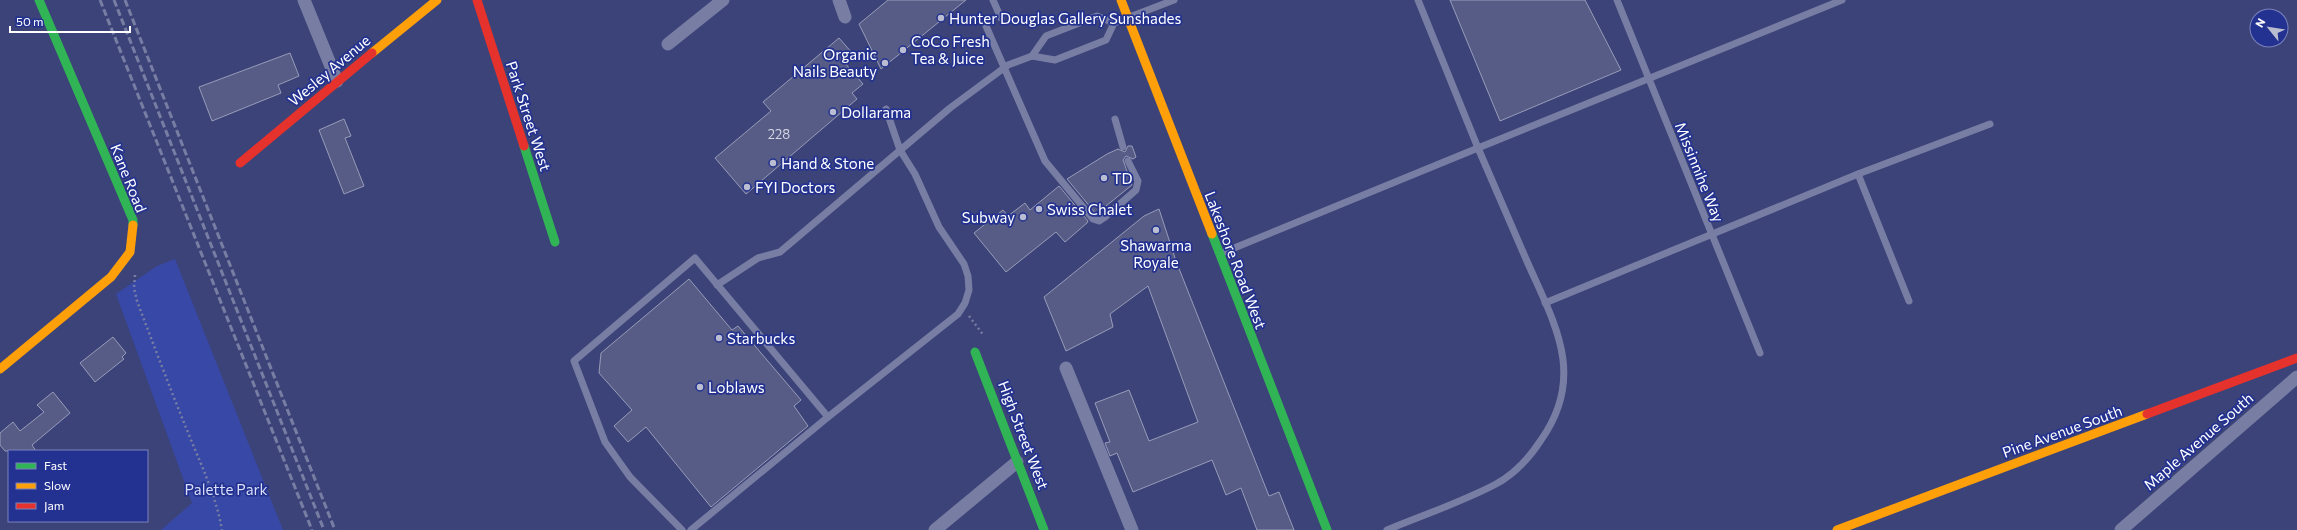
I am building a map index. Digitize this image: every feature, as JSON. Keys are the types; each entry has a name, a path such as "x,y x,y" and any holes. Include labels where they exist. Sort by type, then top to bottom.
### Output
{"street":[{"name":"Kane Road","path":"0,369 111,277 130,252 133,220 39,0"},
{"path":"304,0 337,81"},
{"name":"Wesley Avenue","path":"240,163 337,81 437,0"},
{"name":"Park Street West","path":"476,0 555,242"},
{"path":"668,44 722,0"},
{"path":"839,0 846,17"},
{"name":"Lakeshore Road West","path":"1121,0 1326,530"},
{"name":"High Street West","path":"975,352 1044,530"},
{"name":"Pine Avenue South","path":"1837,530 2297,358"},
{"path":"1066,368 1132,530"},
{"name":"Maple Avenue South","path":"2121,530 2297,377"},
{"path":"935,530 1018,462"}],"lane":[{"path":"994,0 1001,18"},
{"path":"1032,56 1055,60 1106,40 1114,24 1174,0"},
{"path":"1387,530 1496,484 1516,470 1534,451 1548,431 1558,410 1564,389 1564,368 1561,340 1478,148 1418,0"},
{"name":"Missinnihe Way","path":"1617,0 1760,353"},
{"path":"1219,255 1842,0"},
{"path":"717,284 758,258 780,252 950,108 1004,68 1032,56 1046,36 1097,16 1114,24"},
{"path":"986,26 1039,148 1050,169 1096,221 1105,217 1136,190 1138,181 1128,161"},
{"path":"691,530 828,417 958,314 962,308 969,290 968,276 964,264 939,227 915,174 900,150 886,109"},
{"path":"1115,120 1123,147"},
{"path":"1545,303 1858,174 1990,124"},
{"path":"1858,174 1909,301"},
{"path":"682,530 630,477 605,442 574,361 695,258 828,417"}],"path":[{"path":"135,273 134,288 137,301 190,436 209,478 218,507 222,530"},
{"path":"962,308 985,337 975,352"}],"green space":[{"name":"Palette Park","path":"175,259 283,530 161,530 192,503 116,294 157,266"}],"building":[{"path":"888,0 966,0 881,69 859,24"},
{"path":"1450,0 1585,0 1621,70 1500,121"},
{"path":"839,38 853,54 844,62 863,84 852,93 857,99 746,194 715,158 771,111 763,102"},
{"path":"290,53 299,76 278,85 281,93 212,121 199,87"},
{"path":"344,119 351,136 345,138 364,186 344,194 319,130"},
{"path":"1128,146 1132,146 1136,157 1133,159 1126,156 1123,160 1132,185 1096,214 1067,179 1107,154 1118,149 1125,152"},
{"path":"1059,186 1088,221 1087,223 1065,242 1056,232 1006,272 974,233 1003,210 1008,216 1025,203 1030,210"},
{"path":"1159,209 1176,261 1269,496 1279,492 1294,530 1257,530 1241,488 1226,495 1212,460 1133,492 1117,453 1110,456 1105,443 1110,442 1095,403 1129,390 1149,441 1198,422 1148,286 1110,314 1113,327 1066,351 1044,297 1144,216"},
{"name":"Loblaws","path":"689,279 732,330 738,326 801,400 794,406 808,426 711,507 646,427 628,442 614,426 632,410 599,373 601,353"},
{"path":"113,337 126,353 122,357 124,359 95,382 80,363"},
{"path":"53,392 70,413 32,445 35,450 5,451 0,445 0,433 13,422 20,431 44,412 37,405"}],"railway":[{"path":"100,0 312,530"},
{"path":"114,0 324,530"},
{"path":"125,0 335,530"}],"traffic: fast":[{"path":"39,0 133,220 133,225"},
{"path":"524,146 555,242"},
{"path":"1212,234 1327,530"},
{"path":"975,352 1044,530"}],"traffic: slow":[{"path":"372,53 437,0"},
{"path":"1121,0 1212,234"},
{"path":"0,369 111,277 130,252 133,225"},
{"path":"1837,530 2147,414"}],"traffic: jam":[{"path":"477,0 524,146"},
{"path":"240,163 372,53"},
{"path":"2147,414 2297,358"}],"place":[{"name":"Hunter Douglas Gallery Sunshades","path":"941,18"},
{"name":"CoCo Fresh Tea & Juice","path":"903,50"},
{"name":"Organic Nails Beauty","path":"885,63"},
{"name":"Dollarama","path":"833,112"},
{"name":"Hand & Stone","path":"773,163"},
{"name":"TD","path":"1104,178"},
{"name":"FYI Doctors","path":"747,187"},
{"name":"Swiss Chalet","path":"1039,209"},
{"name":"Subway","path":"1023,217"},
{"name":"Shawarma Royale","path":"1156,230"},
{"name":"Starbucks","path":"719,338"},
{"name":"Loblaws","path":"700,387"}]}
